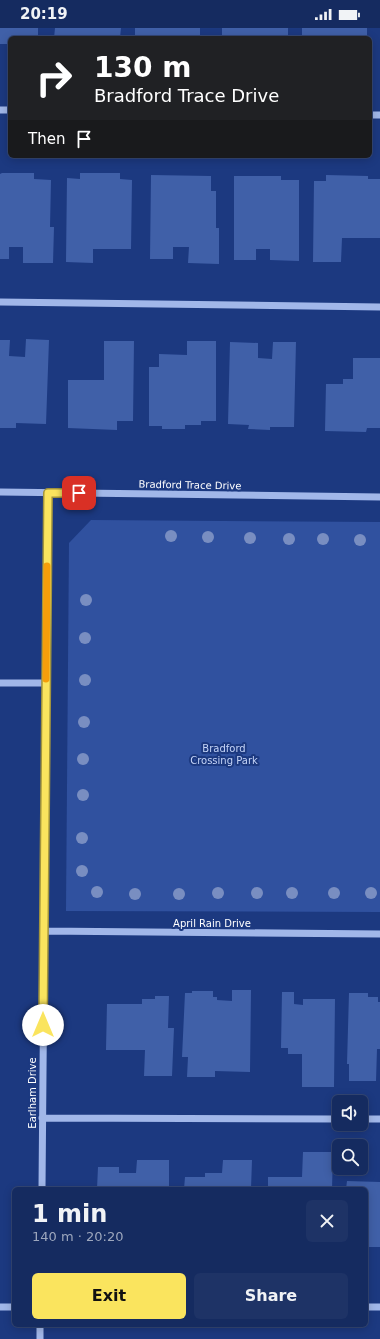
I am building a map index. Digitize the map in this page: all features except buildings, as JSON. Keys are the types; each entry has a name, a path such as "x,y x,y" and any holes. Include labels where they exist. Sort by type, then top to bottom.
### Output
{"street":[{"path":"0,302 380,307"},
{"name":"Bradford Trace Drive","path":"0,492 380,497"},
{"name":"Earlham Drive","path":"42,1187 48,493"},
{"path":"0,682 46,683"},
{"name":"April Rain Drive","path":"44,931 380,934"},
{"path":"42,1118 332,1119"},
{"path":"368,1119 380,1119"},
{"path":"0,1306 12,1306"},
{"path":"368,1307 380,1307"},
{"path":"40,1327 40,1339"}],"green space":[{"name":"Bradford Crossing Park","path":"91,520 380,522 380,912 66,911 69,543"}],"slow traffic":[{"path":"46,679 47,566"}],"route":[{"path":"43,1025 48,493 79,493"}]}
